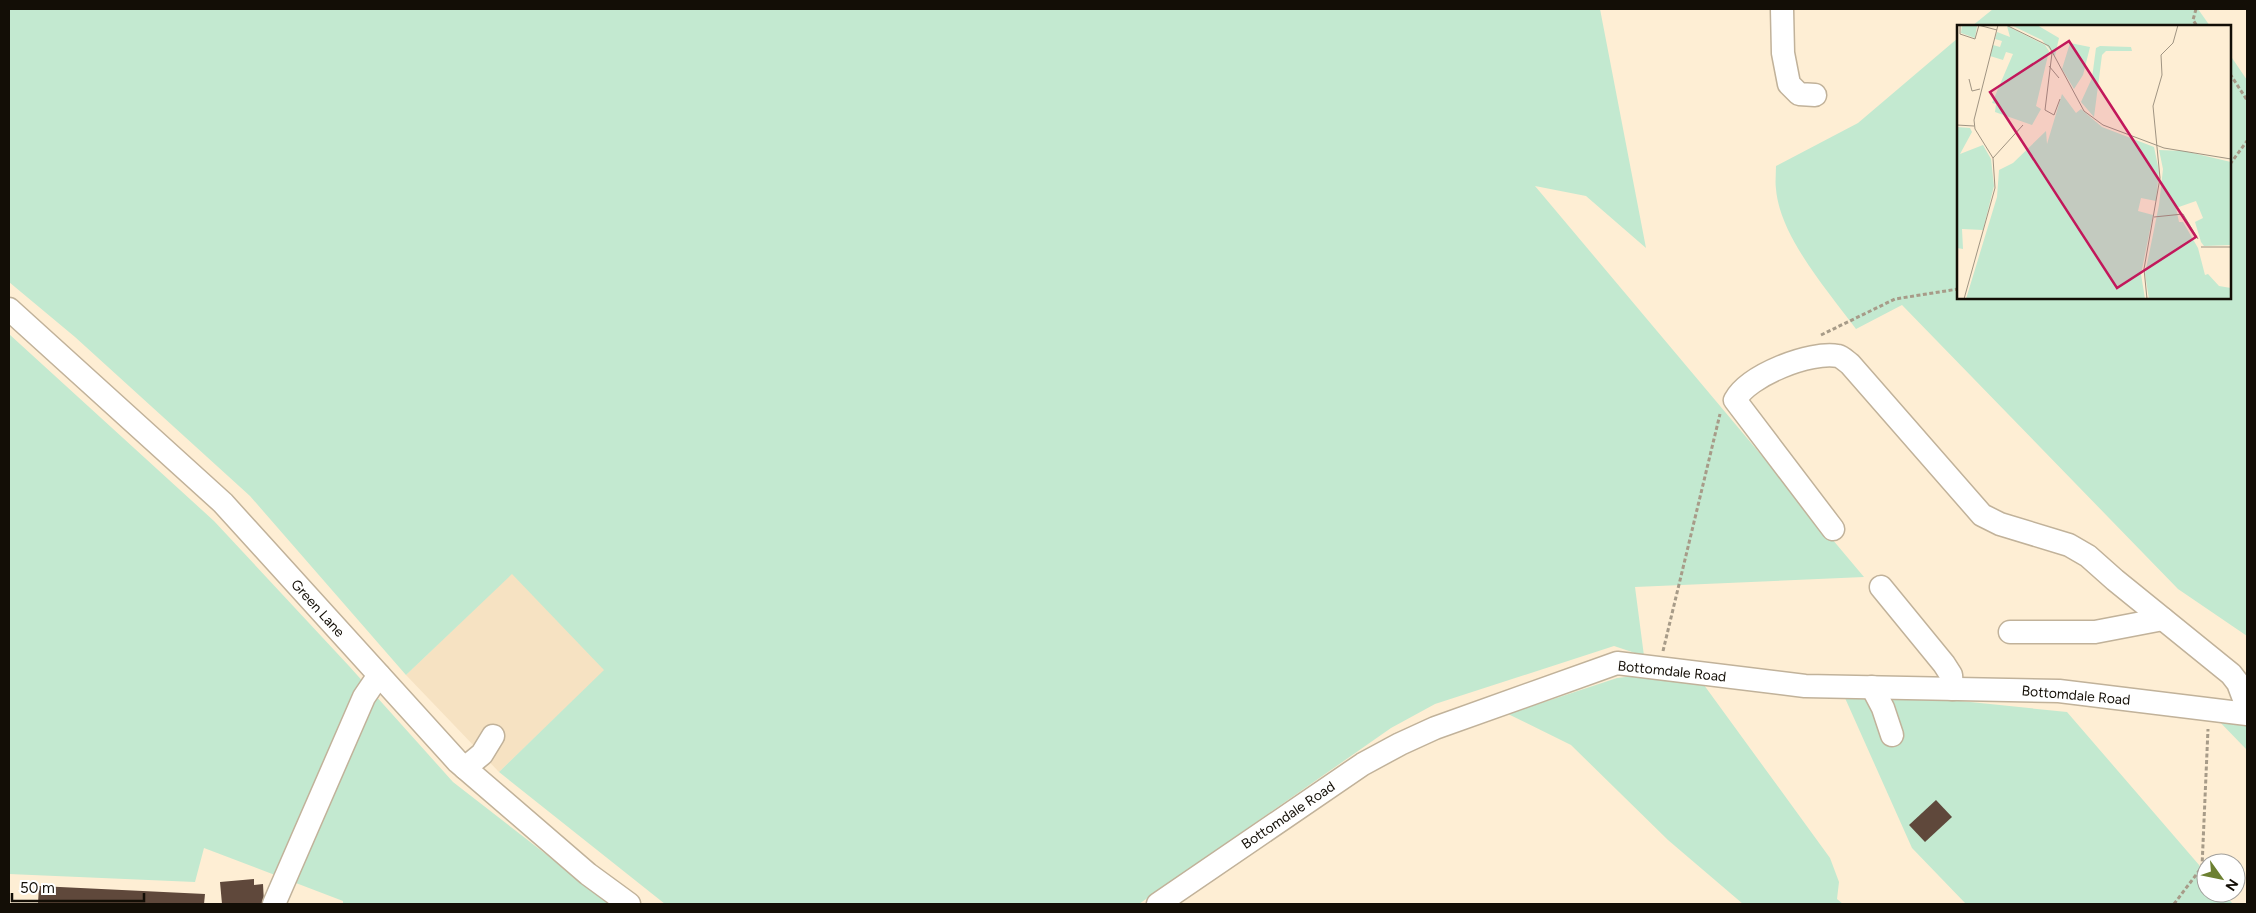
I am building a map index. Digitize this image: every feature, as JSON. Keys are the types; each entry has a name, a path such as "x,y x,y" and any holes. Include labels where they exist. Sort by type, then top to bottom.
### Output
{"street":[{"path":"1782,9 1783,53 1788,84 1799,94 1815,95"},
{"name":"Green Lane","path":"9,309 223,503 466,768 588,874 629,904"},
{"path":"1833,529 1734,400 1750,384 1785,364 1825,355 1840,356 1850,364 1982,515 2000,524 2069,545 2088,556 2231,674 2238,684 2247,707"},
{"path":"1881,587 1944,664 1950,675 1952,689"},
{"path":"2010,632 2095,632 2163,618"},
{"name":"Bottomdale Road","path":"1158,904 1363,764 1400,744 1435,728 1617,664 1805,686 2059,691 2247,714"},
{"path":"274,904 364,697 379,674"},
{"path":"1872,687 1883,708 1892,735"},
{"path":"466,768 482,754 493,736"}],"path":[{"path":"2196,9 2193,20 2196,25"},
{"path":"2231,76 2247,100"},
{"path":"2231,163 2247,141"},
{"path":"2174,904 2202,867 2209,709"}],"shaded area":[{"path":"512,573 605,670 499,772 406,675"}],"green space":[{"path":"9,9 1600,9 1646,248 1586,196 1535,186 1864,577 1635,587 1644,656 1614,646 1435,704 1391,728 1139,904 665,904 499,772 604,670 512,574 406,675 250,496 75,337 9,282"},
{"path":"1993,9 2198,9 2209,25 1973,25"},
{"path":"1957,39 1957,299 2231,299 2231,56 2247,80 2247,636 2178,589 1902,305 1856,329 1819,281 1786,226 1779,207 1776,189 1776,166 1858,123"},
{"path":"9,334 214,521 349,666 453,782 610,904 343,904 343,901 204,848 195,882 9,874"},
{"path":"1634,676 1704,685 1830,858 1839,882 1837,899 1843,904 1743,904 1668,840 1571,745 1508,714 1617,678"},
{"path":"1921,697 2067,712 2196,861 2196,903 2233,904 1966,904 1912,848 1845,698"},
{"path":"2215,717 2247,720 2247,750"}],"building":[{"path":"1936,800 1952,817 1925,842 1909,825"},
{"path":"254,879 254,885 263,884 264,903 222,904 220,882"},
{"path":"39,886 205,894 204,904 38,904"}]}
